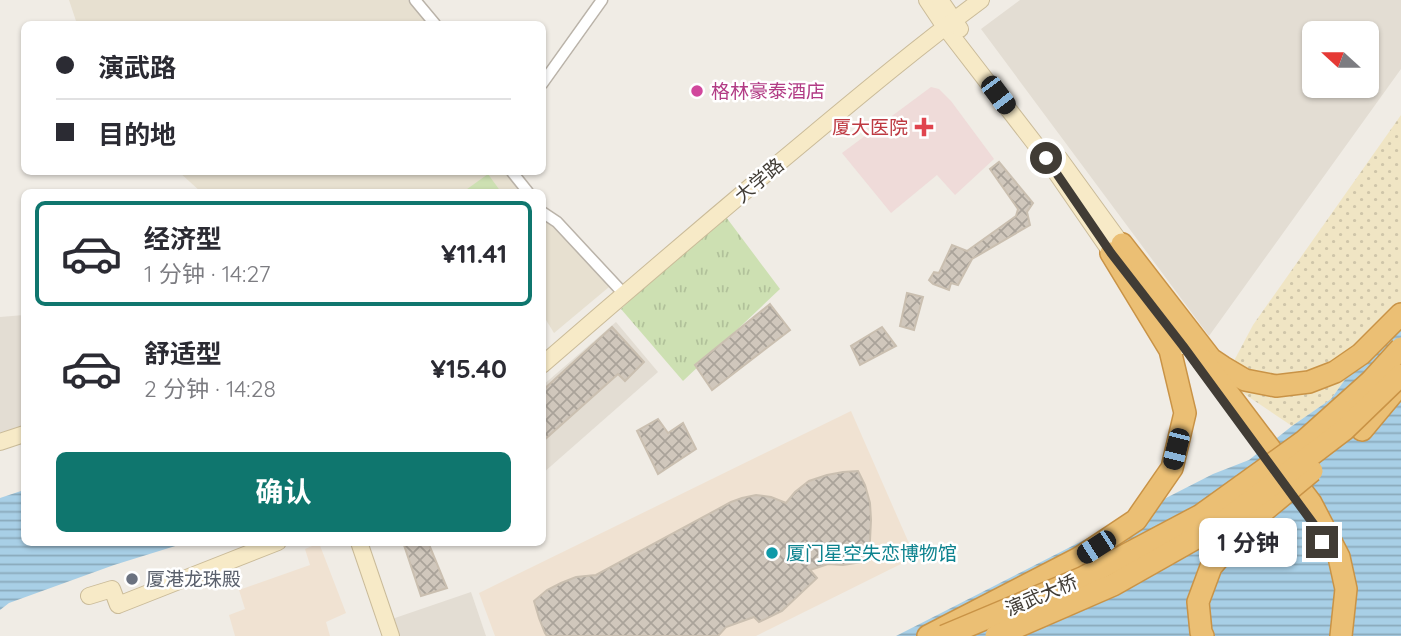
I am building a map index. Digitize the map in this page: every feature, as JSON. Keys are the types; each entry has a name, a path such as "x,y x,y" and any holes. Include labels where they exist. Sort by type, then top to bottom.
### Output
{"highway":[{"path":"1116,248 1315,526 1330,558 1337,589 1335,622 1329,636"},
{"path":"1184,344 1245,380 1276,386 1308,382 1335,372 1361,354 1401,314"},
{"path":"928,636 1079,558 1136,520 1172,468 1185,413 1175,363 1184,344"},
{"path":"1184,344 1311,503 1339,557 1346,589 1341,636"},
{"name":"演武大桥","path":"944,636 1082,578 1201,516 1304,441 1371,381 1401,348"},
{"name":"演武大桥","path":"996,636 1113,585 1219,525 1344,430 1401,375"},
{"path":"1203,636 1200,632 1198,602 1210,567 1248,524 1362,430 1401,384"}],"street":[{"path":"415,0 432,21"},
{"path":"546,78 602,0"},
{"path":"927,0 949,24 1046,158 1116,248"},
{"path":"940,0 949,24"},
{"name":"大学路","path":"546,362 831,119 981,0"},
{"path":"514,175 526,189"},
{"path":"546,215 557,222 624,294"},
{"path":"0,442 21,434"},
{"path":"89,596 112,589 118,605 268,546"},
{"path":"360,546 391,636"}],"shaded area":[{"path":"69,0 408,0 426,21 76,21"},
{"path":"1020,0 1401,0 1401,69 1209,336 981,29"},
{"name":"厦大医院","path":"931,87 939,89 951,101 994,159 955,195 937,175 891,213 842,153"},
{"path":"182,175 511,175 523,189 198,189"},
{"path":"546,218 609,287 554,333 546,320"},
{"path":"21,315 21,429 0,437 0,317"},
{"path":"616,322 658,372 546,470 546,383"},
{"path":"851,411 915,557 756,636 495,636 479,593"},
{"path":"320,546 346,613 326,622 330,636 235,636 229,615 245,609 239,590 310,565 305,549"},
{"path":"471,592 486,636 398,636 392,619"}],"green space":[{"path":"489,175 499,189 467,189"},
{"path":"723,213 780,289 683,381 621,309"}],"sand":[{"path":"1401,115 1401,302 1331,399 1292,426 1228,383 1235,359 1253,325"}],"water":[{"path":"1401,302 1401,636 896,636 1213,474 1249,460 1331,399"},
{"path":"21,491 21,546 175,546 9,603 0,610 0,498"}],"building":[{"path":"999,162 1033,203 1027,212 1030,225 972,259 958,285 951,283 949,290 933,284 929,280 934,272 939,273 952,245 967,251 1016,216 1018,209 990,169"},
{"path":"907,293 923,297 914,330 900,326"},
{"path":"770,304 790,330 712,390 695,365"},
{"path":"612,327 644,362 625,381 618,374 546,438 546,387"},
{"path":"882,327 896,346 860,365 851,346"},
{"path":"658,419 668,433 683,423 696,449 658,474 637,431"},
{"path":"858,471 870,503 869,561 828,564 810,570 817,578 782,611 759,622 754,617 726,627 718,636 547,636 545,633 534,601 547,590 576,577 596,575 731,502 756,495 786,503 809,481 827,475"},
{"path":"404,546 430,546 447,588 421,596"}],"place":[{"name":"格林豪泰酒店","path":"697,91"},
{"name":"厦大医院","path":"924,127"},
{"name":"厦门星空失恋博物馆","path":"772,553"},
{"name":"厦港龙珠殿","path":"132,579"}],"route":[{"path":"1046,158 1111,253 1315,526 1322,542"}]}
